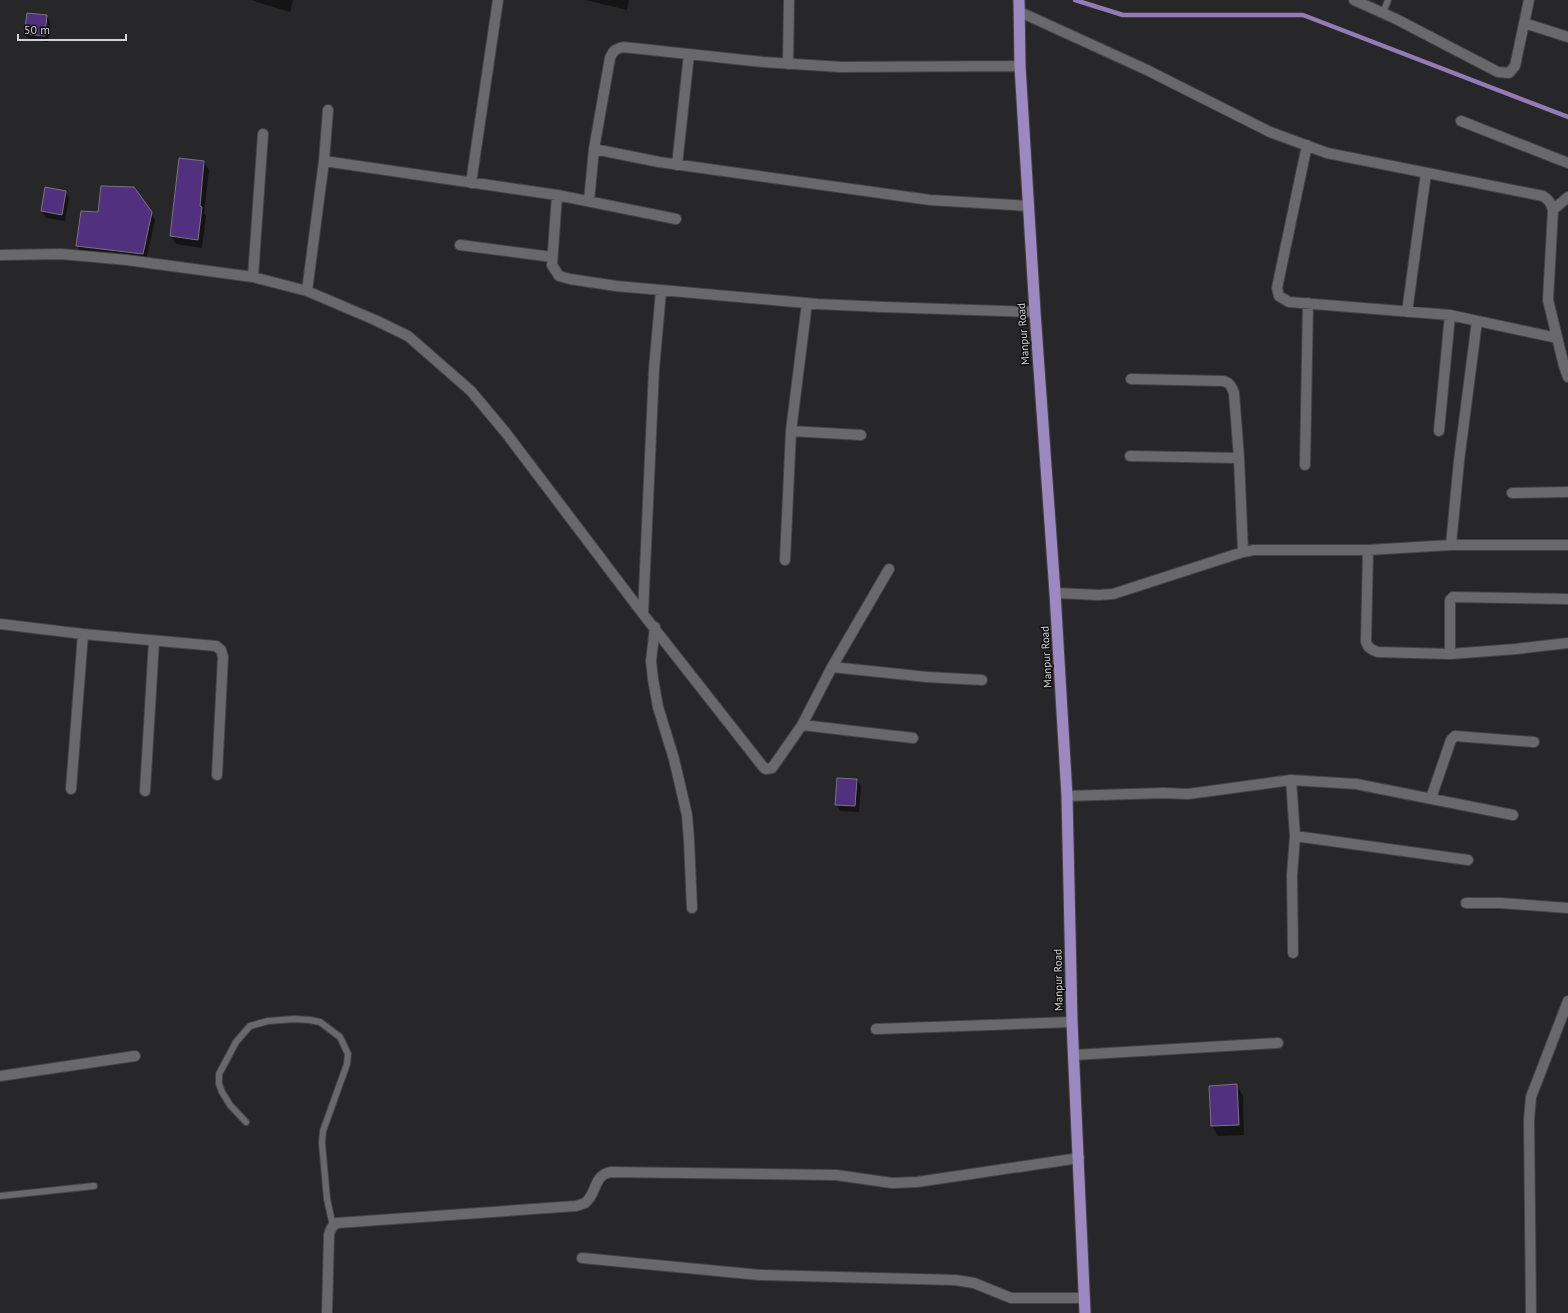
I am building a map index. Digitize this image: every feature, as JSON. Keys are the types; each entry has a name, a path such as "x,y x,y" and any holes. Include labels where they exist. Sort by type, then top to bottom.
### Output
{"highway":[{"name":"Manpur Road","path":"1019,0 1020,66 1067,796 1072,1022 1085,1313"}],"street":[{"path":"471,183 498,0"},
{"path":"788,64 790,0"},
{"path":"1354,0 1383,13 1498,72 1509,73 1515,66 1529,0"},
{"path":"1020,12 1147,70 1270,132 1327,153 1542,196 1550,202 1553,210 1548,300 1568,377"},
{"path":"1524,23 1568,37"},
{"path":"589,202 594,149 610,58 613,51 623,48 788,64 841,67 1020,66"},
{"path":"678,165 689,54"},
{"path":"306,291 324,161 328,110"},
{"path":"1461,122 1568,163"},
{"path":"253,277 263,134"},
{"path":"1307,145 1277,288 1279,296 1284,300 1308,304 1450,315 1557,338"},
{"path":"594,149 678,165 930,200 1029,206"},
{"path":"324,161 557,196 676,219"},
{"path":"1407,312 1426,173"},
{"path":"557,196 552,265 559,276 570,280 616,286 807,303 1035,312"},
{"path":"1553,210 1568,197"},
{"path":"460,245 552,257"},
{"path":"0,255 61,254 127,260 253,277 306,291 375,320 408,336 471,391 506,433 764,768 772,768 802,725 832,667 889,569"},
{"path":"644,614 654,369 661,290"},
{"path":"786,560 791,430 807,303"},
{"path":"1305,465 1308,304"},
{"path":"1439,431 1450,315"},
{"path":"1451,545 1459,461 1477,321"},
{"path":"1131,379 1228,382 1234,393 1239,458 1243,552"},
{"path":"791,430 861,435"},
{"path":"1130,456 1239,458"},
{"path":"1512,493 1568,492"},
{"path":"1055,593 1099,595 1112,594 1243,552 1254,550 1368,550 1451,545 1568,545"},
{"path":"1368,550 1366,642 1368,647 1378,652 1450,654 1568,643"},
{"path":"1450,654 1450,600 1453,597 1568,599"},
{"path":"0,624 83,634 211,645 221,650 223,657 216,776"},
{"path":"655,627 651,661 653,679 658,707 674,759 687,815 690,840 692,908"},
{"path":"71,789 83,634"},
{"path":"145,791 154,641"},
{"path":"832,667 927,677 982,680"},
{"path":"802,725 913,738"},
{"path":"1431,798 1451,740 1455,736 1534,742"},
{"path":"1067,796 1163,793 1188,794 1291,780 1356,784 1513,815"},
{"path":"1291,780 1295,836 1292,874 1293,953"},
{"path":"1295,836 1468,860"},
{"path":"1466,903 1501,903 1568,908"},
{"path":"1532,1313 1528,1120 1531,1097 1568,1002"},
{"path":"876,1030 1072,1022"},
{"path":"1074,1055 1278,1043"},
{"path":"0,1076 135,1056"},
{"path":"328,1313 329,1235 333,1226 341,1223 576,1206 585,1203 590,1197 598,1180 604,1173 610,1172 836,1175 892,1183 904,1183 1079,1158"},
{"path":"582,1258 760,1275 955,1280 974,1284 1011,1298 1084,1298"}],"lane":[{"path":"1383,13 1388,0"},
{"path":"246,1122 230,1105 222,1092 219,1084 219,1074 236,1042 250,1026 268,1021 294,1019 310,1020 320,1022 340,1037 348,1054 347,1064 323,1131 322,1143 327,1199 333,1226"},
{"path":"0,1196 94,1186"}],"building":[{"path":"27,13 47,15 45,36 24,34"},
{"path":"179,158 204,161 200,206 202,207 198,240 170,236"},
{"path":"101,186 134,187 152,212 143,254 76,246 81,211 98,212"},
{"path":"45,187 66,191 62,215 41,211"},
{"path":"837,778 857,779 855,806 835,805"},
{"path":"1237,1084 1239,1125 1211,1126 1209,1086"}],"waterway":[{"path":"1075,0 1123,15 1303,15 1568,117"}]}
